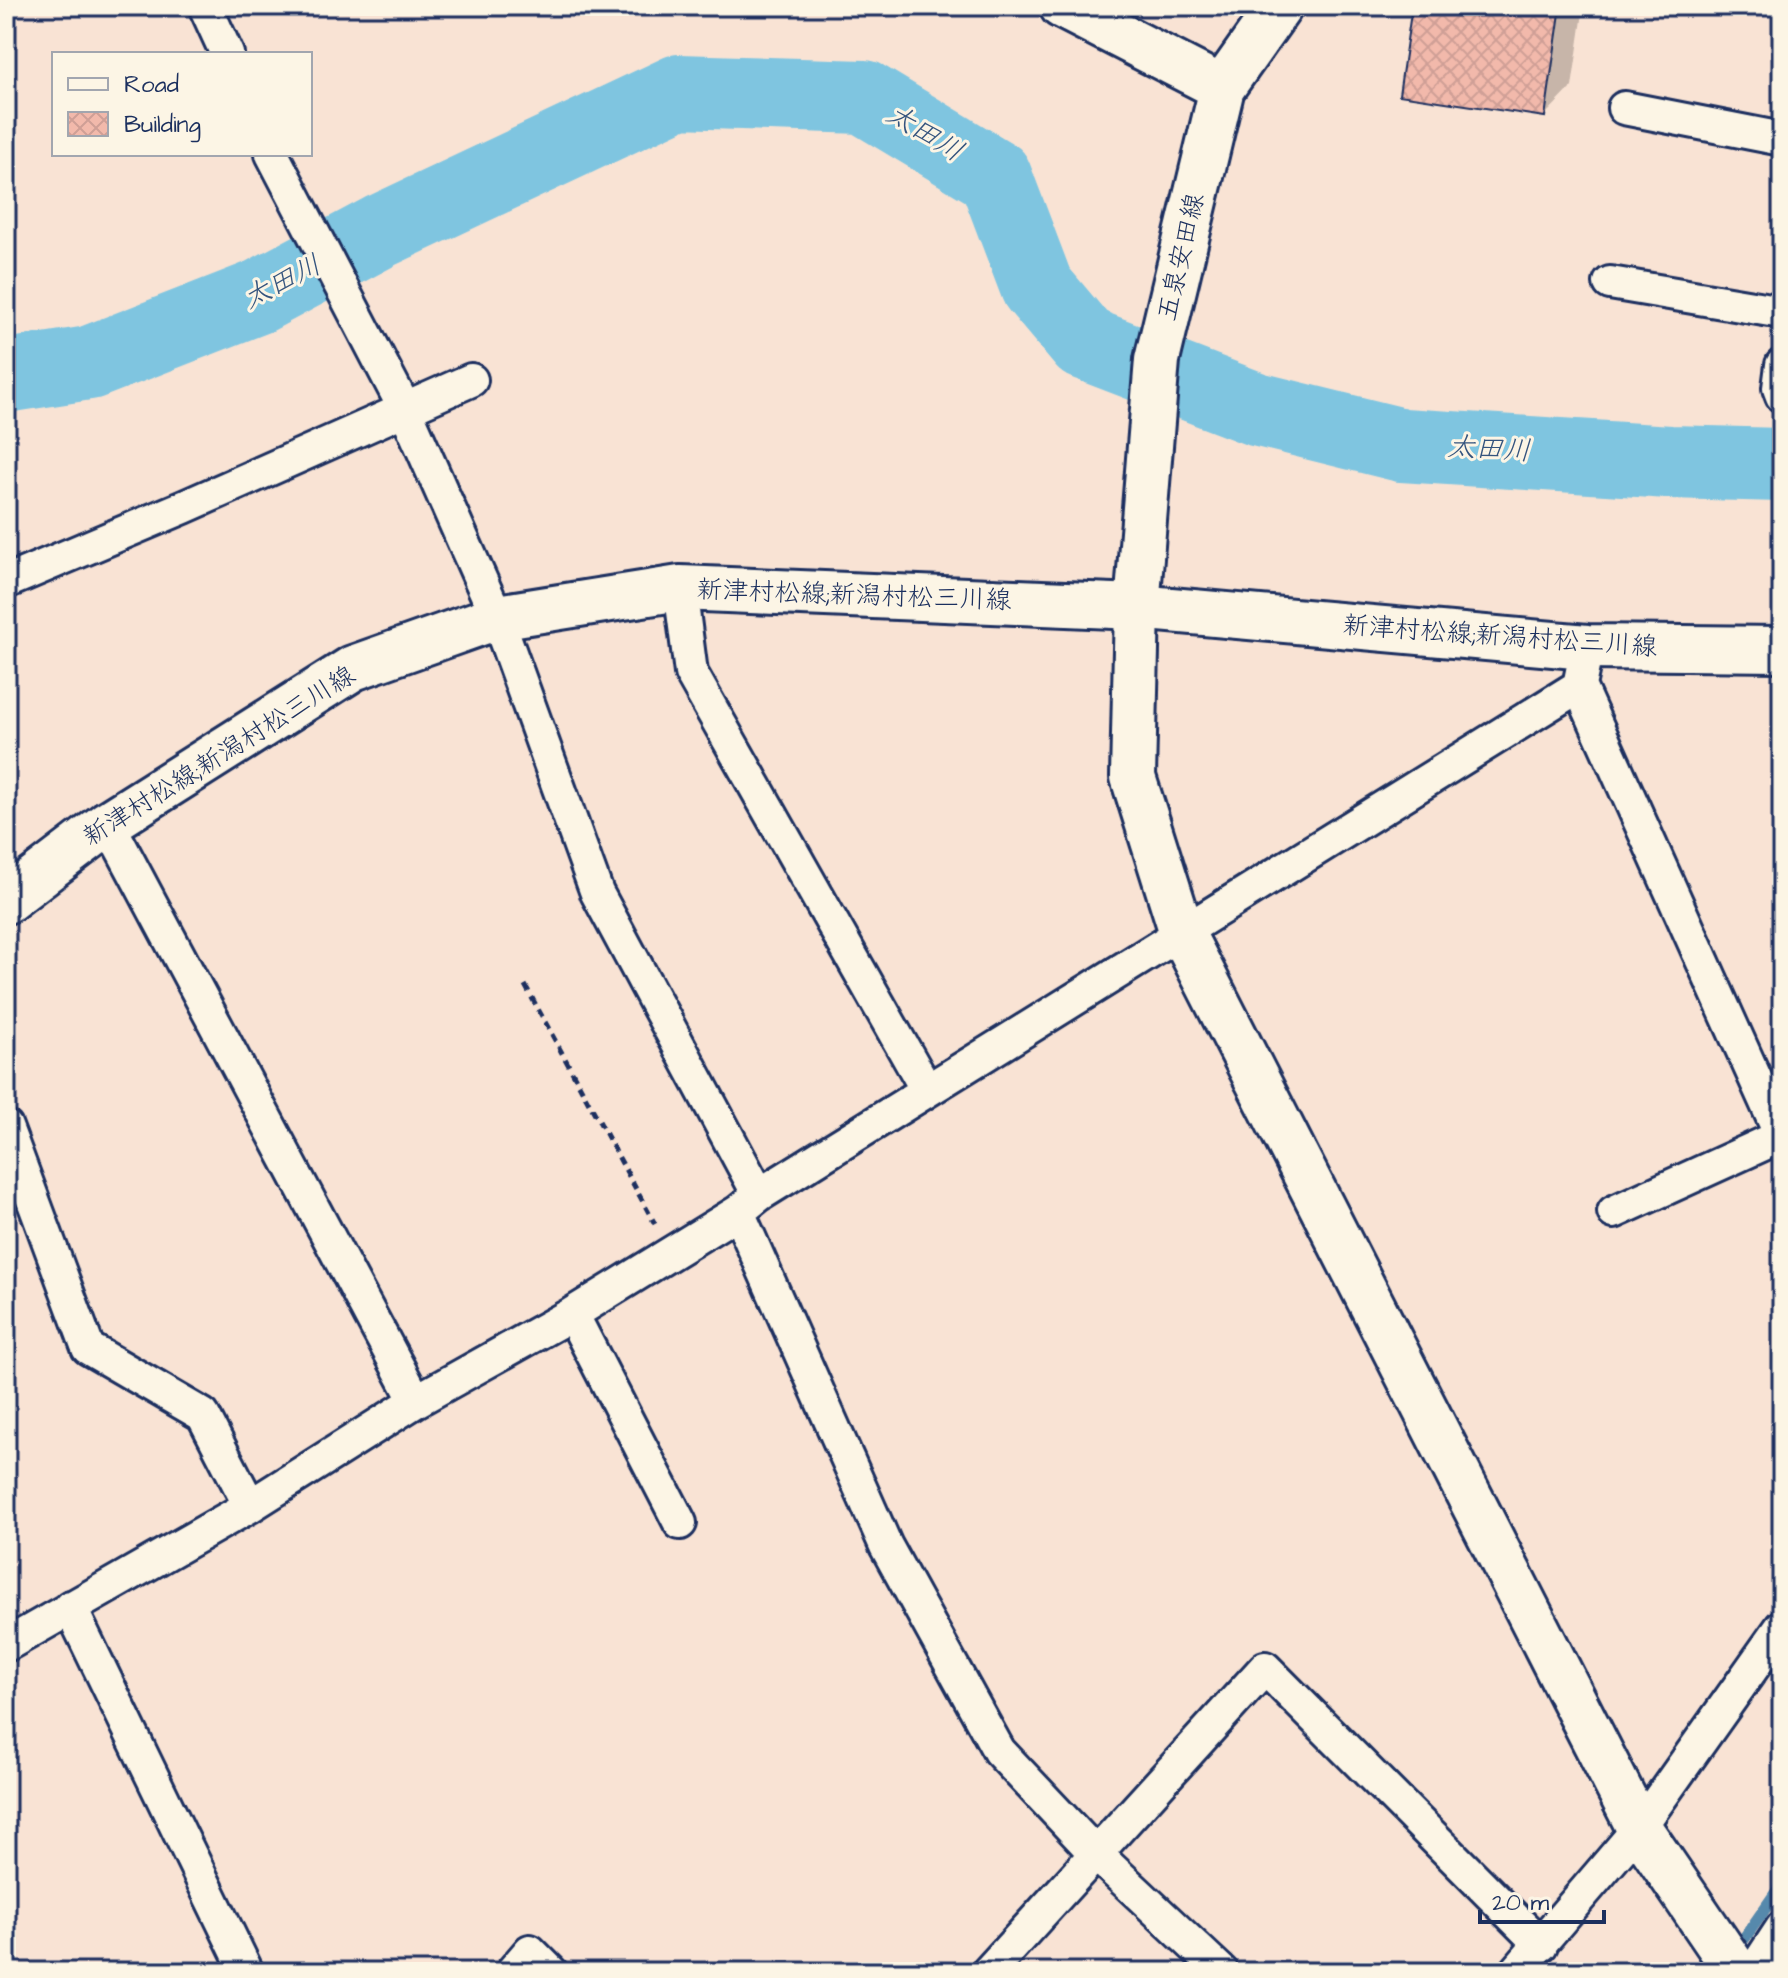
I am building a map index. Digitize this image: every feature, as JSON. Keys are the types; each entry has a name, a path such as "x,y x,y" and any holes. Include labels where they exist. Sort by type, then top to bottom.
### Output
{"main road":[{"path":"1062,6 1222,88 1280,6"},
{"name":"五泉安田線","path":"1222,88 1157,360 1137,607 1133,777 1182,933 1639,1828 1737,1972"},
{"name":"新津村松線;新潟村松三川線","path":"6,901 108,823 353,668 497,617 680,588 1137,607 1583,667 1782,649"}],"street":[{"path":"205,6 226,52"},
{"path":"1624,108 1782,139"},
{"path":"275,161 398,397 497,617 597,893 748,1203 886,1546 999,1751 1097,1855 1222,1972"},
{"path":"1610,283 1782,312"},
{"path":"1782,365 1779,388 1782,396"},
{"path":"6,582 184,507 398,397 471,380"},
{"path":"680,588 691,673 927,1090"},
{"path":"6,1645 250,1506 416,1401 572,1314 1182,933 1583,667 1782,1137 1614,1212"},
{"path":"108,823 416,1401"},
{"path":"6,1127 88,1348 203,1415 250,1506"},
{"path":"572,1314 680,1523"},
{"path":"70,1607 247,1972"},
{"path":"1516,1972 1639,1828 1782,1626"},
{"path":"988,1972 1265,1668 1541,1945"},
{"path":"1753,1972 1782,1928"},
{"path":"512,1972 530,1951 551,1972"}],"path":[{"path":"525,985 670,1253"}],"building":[{"path":"1412,6 1561,6 1545,117 1399,95"}],"waterway":[{"name":"太田川","path":"6,376 89,363 258,297 381,231 679,91 864,97 995,176 1037,287 1084,343 1256,409 1402,445 1670,462 1782,465"},
{"path":"1734,1953 1782,1884"}]}
